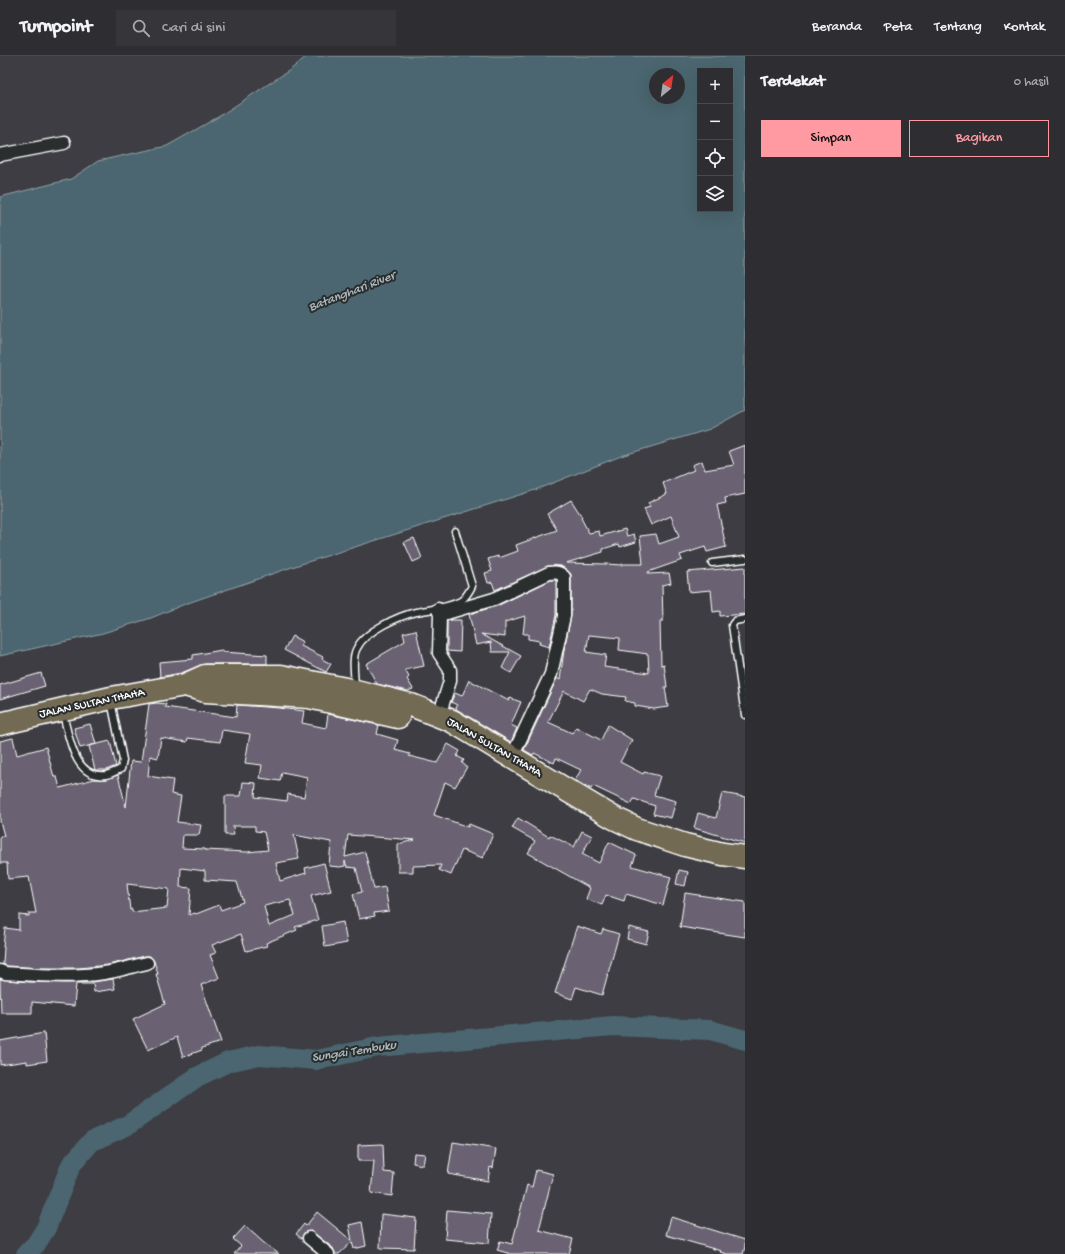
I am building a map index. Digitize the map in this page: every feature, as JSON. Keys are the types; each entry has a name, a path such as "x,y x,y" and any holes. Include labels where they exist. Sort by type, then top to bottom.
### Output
{"highway":[{"name":"JALAN SULTAN THAHA","path":"0,724 111,698 185,685 205,691 354,699 411,705 452,721 512,757 549,788 608,829 656,850 683,858 721,866 745,869"},
{"name":"JALAN SULTAN THAHA","path":"354,699 426,724 449,734 549,788 637,829 685,845 723,854 745,857"}],"street":[{"path":"0,155 64,143"},
{"path":"439,716 450,681 450,670 439,654 439,612 494,599 549,573 557,572 561,574 564,577 564,616 551,674 512,757"},
{"path":"0,971 4,973 35,975 87,975 106,973 147,963"},
{"path":"309,1238 328,1254"}],"lane":[{"path":"354,699 354,663 356,648 370,632 414,613 439,612 461,601 468,594 472,586 455,531"},
{"path":"712,563 745,559"},
{"path":"745,619 735,621 732,625 745,714"},
{"path":"738,663 745,662"},
{"path":"62,710 73,753 84,769 95,775 107,775 121,769 123,760 111,698"}],"water":[{"name":"Batanghari River","path":"307,56 745,56 745,410 710,429 621,456 535,490 298,565 185,604 151,618 103,633 0,656 0,197 71,179 98,161 167,146 218,117 290,70"}],"building":[{"path":"745,445 745,494 725,498 726,503 717,505 726,547 707,552 705,547 680,555 682,560 648,572 648,574 669,573 671,583 662,585 663,621 660,621 661,665 664,664 668,707 654,709 635,706 635,703 625,701 626,697 602,694 590,689 583,701 564,691 548,722 572,733 576,727 601,740 608,725 632,740 620,762 643,774 644,772 660,776 654,795 676,801 671,818 653,814 655,806 634,799 631,804 593,786 591,789 586,787 575,780 581,770 556,758 554,763 534,753 533,755 524,750 557,678 560,680 571,616 571,574 561,566 548,566 495,590 492,582 488,583 485,573 492,571 488,559 498,556 499,558 518,551 516,545 557,530 547,514 571,500 582,517 581,518 589,533 599,531 600,536 625,529 627,536 634,534 636,542 620,547 619,544 603,549 603,552 566,563 622,565 643,564 640,536 656,534 659,544 679,537 671,516 651,525 644,509 650,507 648,503 667,494 663,483 694,470 692,465 702,461 705,470 734,465 729,451","holes":["589,635 620,638 619,650 648,654 649,673 604,667 606,655 586,652"]},
{"path":"414,538 422,558 413,562 404,542"},
{"path":"745,567 745,614 720,616 720,611 713,612 711,590 689,592 687,572"},
{"path":"551,580 556,580 556,615 549,647 539,644 540,641 528,639 528,634 523,634 525,616 505,622 505,637 481,634 521,656 511,673 502,668 510,652 492,652 491,642 476,645 469,614 497,606"},
{"path":"461,620 460,652 447,651 447,621"},
{"path":"416,630 424,666 405,670 409,677 407,679 413,689 408,691 377,684 366,664 405,641 403,633"},
{"path":"292,636 303,642 301,646 323,657 322,659 331,664 326,672 284,650"},
{"path":"222,650 222,652 267,655 267,664 205,664 181,673 160,677 159,662 193,659 193,655"},
{"path":"41,673 45,686 0,699 0,685"},
{"path":"469,680 509,701 510,698 521,702 511,725 517,728 511,742 456,709 457,705 451,702 455,693 462,696"},
{"path":"149,704 166,704 165,707 236,717 237,705 304,711 302,723 326,728 328,714 379,725 377,734 398,740 395,750 410,754 409,756 437,763 448,744 460,751 457,756 464,760 462,763 467,767 455,787 445,782 434,815 468,827 469,824 493,834 483,858 462,850 451,875 439,870 441,865 413,866 413,872 398,872 398,844 415,840 348,835 345,857 365,852 374,889 385,887 389,911 374,913 375,916 359,919 353,894 362,892 356,868 347,867 345,861 345,866 329,866 331,842 294,835 299,859 276,863 280,881 306,873 305,868 324,863 331,891 311,896 318,920 295,927 297,930 266,943 267,946 246,951 241,934 212,945 216,953 210,955 219,978 201,985 221,1042 202,1048 202,1050 183,1057 177,1037 148,1050 133,1019 165,1004 156,974 158,974 154,961 150,956 108,965 79,968 42,968 7,966 3,964 5,928 19,930 19,915 29,916 29,913 36,913 29,877 8,879 7,863 0,863 0,836 4,836 0,821 0,741 13,738 17,755 46,747 54,777 57,777 60,788 94,779 107,779 118,775 126,807 131,761 141,762","holes":["222,730 250,734 245,763 262,765 260,778 280,781 282,772 307,777 304,797 288,794 287,801 255,797 256,783 243,782 241,796 225,796 225,835 234,835 233,826 255,826 255,831 264,832 268,850 247,852 182,848 183,835 199,835 201,825 177,822 181,796 171,794 173,780 148,776 150,756 158,758 161,738 187,742 188,738 220,742","181,868 205,871 205,880 237,882 243,902 221,910 219,905 196,914 189,915 191,888 180,887","127,884 169,889 167,908 132,912 132,909 130,910","290,900 295,915 269,926 264,906"]},
{"path":"90,724 96,744 80,748 74,728"},
{"path":"110,741 116,766 106,770 95,770 89,746"},
{"path":"722,793 745,797 745,843 694,828 698,813 716,818"},
{"path":"518,818 549,837 550,835 574,847 582,831 592,836 582,854 599,863 609,842 636,855 632,866 671,877 663,905 626,894 624,901 606,895 602,905 586,899 590,888 528,853 535,841 512,828"},
{"path":"679,870 688,872 685,886 676,884"},
{"path":"685,893 745,902 745,937 680,927"},
{"path":"343,922 347,943 325,947 322,926"},
{"path":"577,926 601,934 603,929 619,934 602,995 576,987 572,999 555,993"},
{"path":"629,927 649,932 646,944 627,939"},
{"path":"0,979 29,982 67,983 113,979 115,989 94,992 93,984 76,984 74,1006 32,1002 32,1013 1,1013"},
{"path":"44,1033 47,1061 27,1064 27,1061 0,1065 0,1041"},
{"path":"453,1142 496,1149 493,1168 490,1167 488,1181 448,1174"},
{"path":"383,1144 384,1172 394,1173 392,1196 371,1193 374,1161 358,1161 358,1145"},
{"path":"414,1153 425,1154 423,1165 413,1163"},
{"path":"536,1170 553,1174 539,1230 573,1239 569,1254 511,1254 497,1250 500,1241 512,1244 527,1185 532,1187"},
{"path":"447,1210 491,1214 489,1243 445,1239"},
{"path":"317,1212 352,1241 349,1225 362,1222 366,1246 354,1249 352,1242 339,1254 335,1254 333,1248 311,1231 304,1233 302,1239 296,1234 304,1224 306,1226"},
{"path":"381,1214 416,1218 414,1249 380,1248"},
{"path":"671,1217 745,1240 743,1254 727,1254 666,1235"},
{"path":"245,1226 279,1254 234,1254 241,1246 233,1239"}],"waterway":[{"name":"Sungai Tembuku","path":"26,1254 36,1244 46,1228 71,1165 92,1141 128,1125 197,1077 228,1062 259,1055 317,1060 377,1047 613,1026 710,1030 745,1040"}]}
